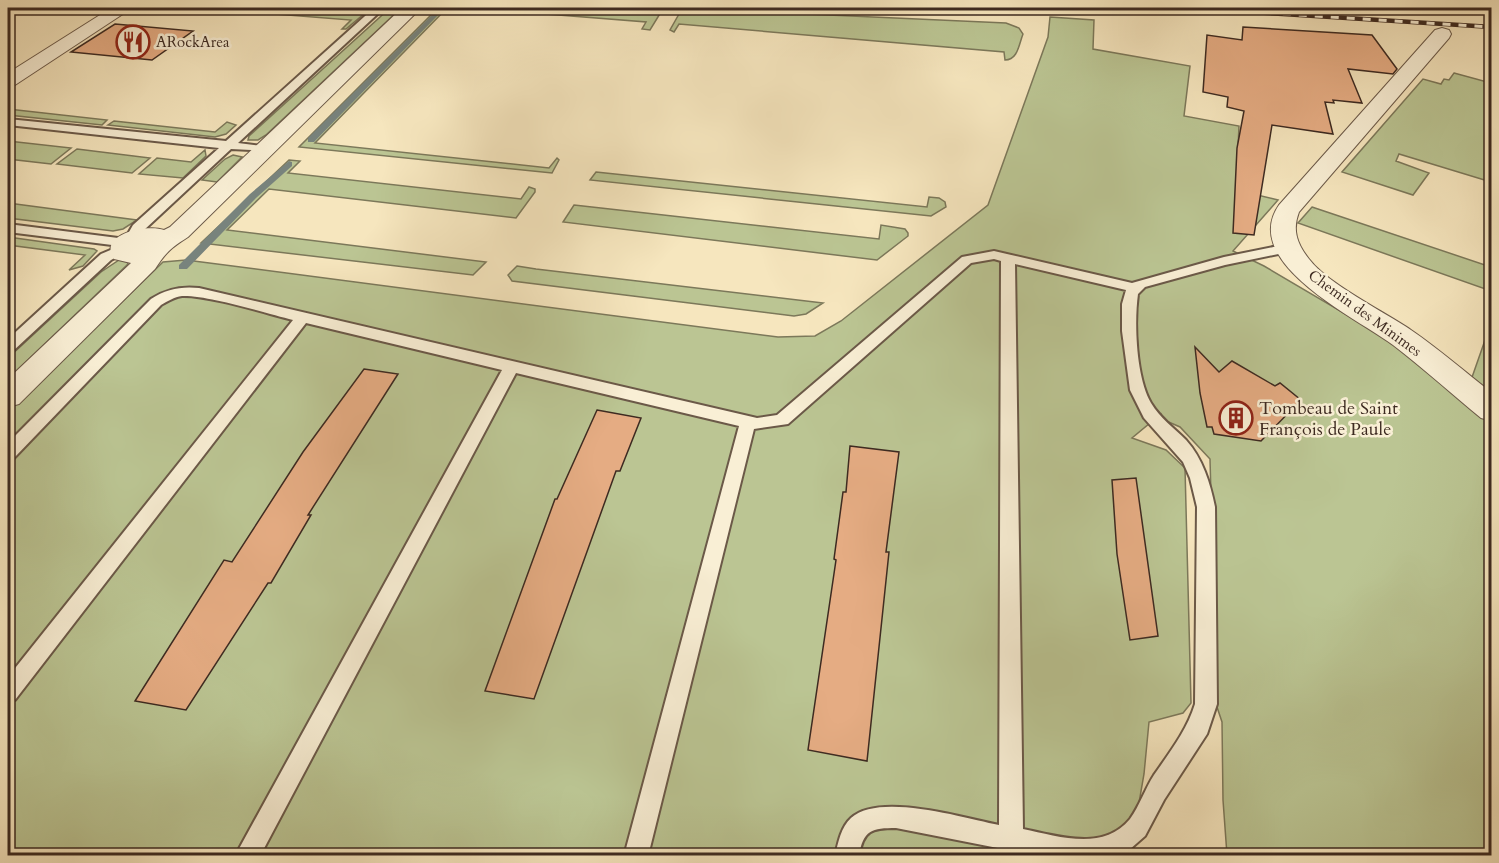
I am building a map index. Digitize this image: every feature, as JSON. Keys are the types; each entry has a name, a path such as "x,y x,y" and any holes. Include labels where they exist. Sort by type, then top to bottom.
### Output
{"street":[{"path":"8,81 123,8"},
{"path":"8,396 146,263 139,245 179,232 412,8"},
{"path":"1288,248 1281,229 1288,210 1442,34"},
{"name":"Chemin des Minimes","path":"1288,248 1312,278 1403,338 1491,410"}],"lane":[{"path":"139,245 136,232 138,228 379,8"},
{"path":"8,122 265,149"},
{"path":"8,228 139,245"},
{"path":"8,347 106,256 139,245"},
{"path":"847,855 854,833 862,821 876,816 1082,852 1120,842 1137,828 1156,792 1199,727 1206,704 1206,507 1202,482 1185,452 1151,417 1141,399 1134,375 1129,320 1131,293 1140,284 1224,261 1288,248"},
{"path":"8,453 156,302 170,294 188,291 757,424 782,420 968,260 985,255 1008,258 1135,288"},
{"path":"1008,258 1011,839"},
{"path":"8,693 303,317"},
{"path":"247,855 512,366"},
{"path":"636,855 748,422"}],"green space":[{"path":"303,8 371,8 346,29 342,29 351,20 275,14"},
{"path":"390,8 401,8 266,135 258,140 248,140 249,136"},
{"path":"438,8 447,8 315,143 549,168 557,158 559,160 552,173 299,147"},
{"path":"471,8 657,8 661,12 650,30 642,29 646,22"},
{"path":"693,9 1006,23 1019,28 1023,34 1013,57 1005,60 1004,52 679,24 674,32 670,30 679,14"},
{"path":"1050,17 1094,20 1093,49 1190,66 1184,116 1239,126 1236,190 1278,200 1233,251 1264,266 1400,346 1491,420 1491,855 1227,855 1223,800 1222,722 1217,707 1210,459 1180,427 1164,420 1161,414 1132,438 1166,450 1185,468 1191,703 1183,713 1149,722 1144,774 1130,855 8,856 8,412 163,262 186,260 778,337 815,336 841,321 988,205 1048,37"},
{"path":"1454,73 1491,83 1491,182 1399,154 1396,161 1429,173 1413,195 1342,172 1423,79 1441,84 1444,79 1449,80"},
{"path":"8,109 107,120 102,125 8,115"},
{"path":"114,121 215,132 227,122 236,125 226,134 215,137 108,125"},
{"path":"8,141 71,148 51,164 8,159"},
{"path":"77,149 150,158 132,173 57,164"},
{"path":"205,150 206,156 183,178 139,174 157,158 191,162"},
{"path":"233,155 242,157 217,182 202,180 225,159"},
{"path":"289,160 300,161 288,173 521,199 529,187 535,189 535,192 516,218 269,189 227,230 486,262 473,275 201,243"},
{"path":"596,172 927,207 929,197 939,198 945,202 946,207 931,216 590,180"},
{"path":"8,203 137,220 123,229 113,231 8,218"},
{"path":"574,205 879,239 881,225 905,229 908,236 877,260 563,222"},
{"path":"1312,207 1491,267 1491,291 1298,223"},
{"path":"8,237 97,251 83,266 69,270 85,255 8,245"},
{"path":"119,260 129,261 8,379 8,358 101,272"},
{"path":"517,266 823,303 806,314 794,316 512,281 508,275"},
{"path":"1491,323 1491,399 1470,383"}],"building":[{"name":"ARockArea","path":"115,24 193,31 152,60 71,52"},
{"path":"1243,27 1372,35 1397,69 1393,74 1348,69 1362,103 1333,100 1334,103 1325,102 1333,134 1272,125 1254,235 1233,233 1237,148 1244,111 1227,107 1228,97 1203,92 1207,35 1242,40"},
{"path":"1195,347 1219,372 1232,361 1275,386 1280,383 1301,400 1261,441 1214,434 1212,427 1207,427 1200,393"},
{"path":"364,369 398,374 308,515 311,515 271,583 268,583 186,710 135,701 224,560 232,562 303,452"},
{"path":"597,410 641,418 620,471 616,471 534,699 485,691 555,499 557,499"},
{"path":"850,446 899,452 886,552 889,552 867,761 808,750 836,560 834,559 843,492 846,492"},
{"path":"1136,478 1158,636 1130,640 1117,554 1112,480"}],"waterway":[{"path":"311,140 442,8"},
{"path":"183,267 253,196 289,164"}],"railway":[{"path":"1187,8 1492,27"}],"place":[{"name":"ARockArea","path":"133,42"},
{"name":"Tombeau de Saint François de Paule","path":"1236,418"}]}
